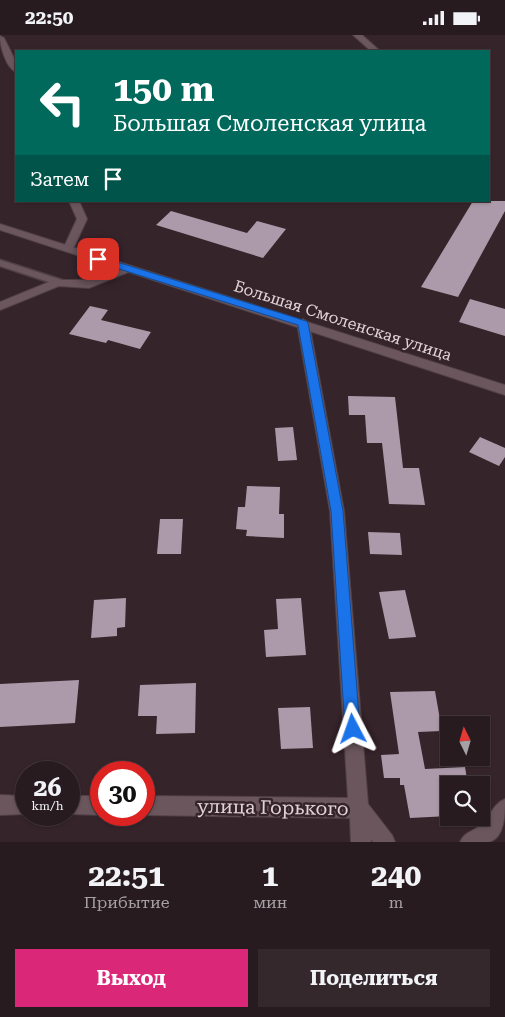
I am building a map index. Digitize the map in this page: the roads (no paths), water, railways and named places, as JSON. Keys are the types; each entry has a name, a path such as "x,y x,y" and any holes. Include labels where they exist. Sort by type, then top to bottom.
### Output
{"street":[{"path":"357,35 375,50"},
{"path":"0,38 15,68"},
{"path":"68,249 82,219 74,202"},
{"name":"Большая Смоленская улица","path":"0,227 127,269 303,323 505,390"},
{"path":"0,306 58,283 89,284 127,269"},
{"path":"303,323 337,511 361,842"},
{"path":"0,805 15,805"},
{"name":"улица Горького","path":"155,806 359,808 385,842"},
{"path":"470,842 488,832 505,809"}],"lane":[{"path":"0,263 58,283"}]}
